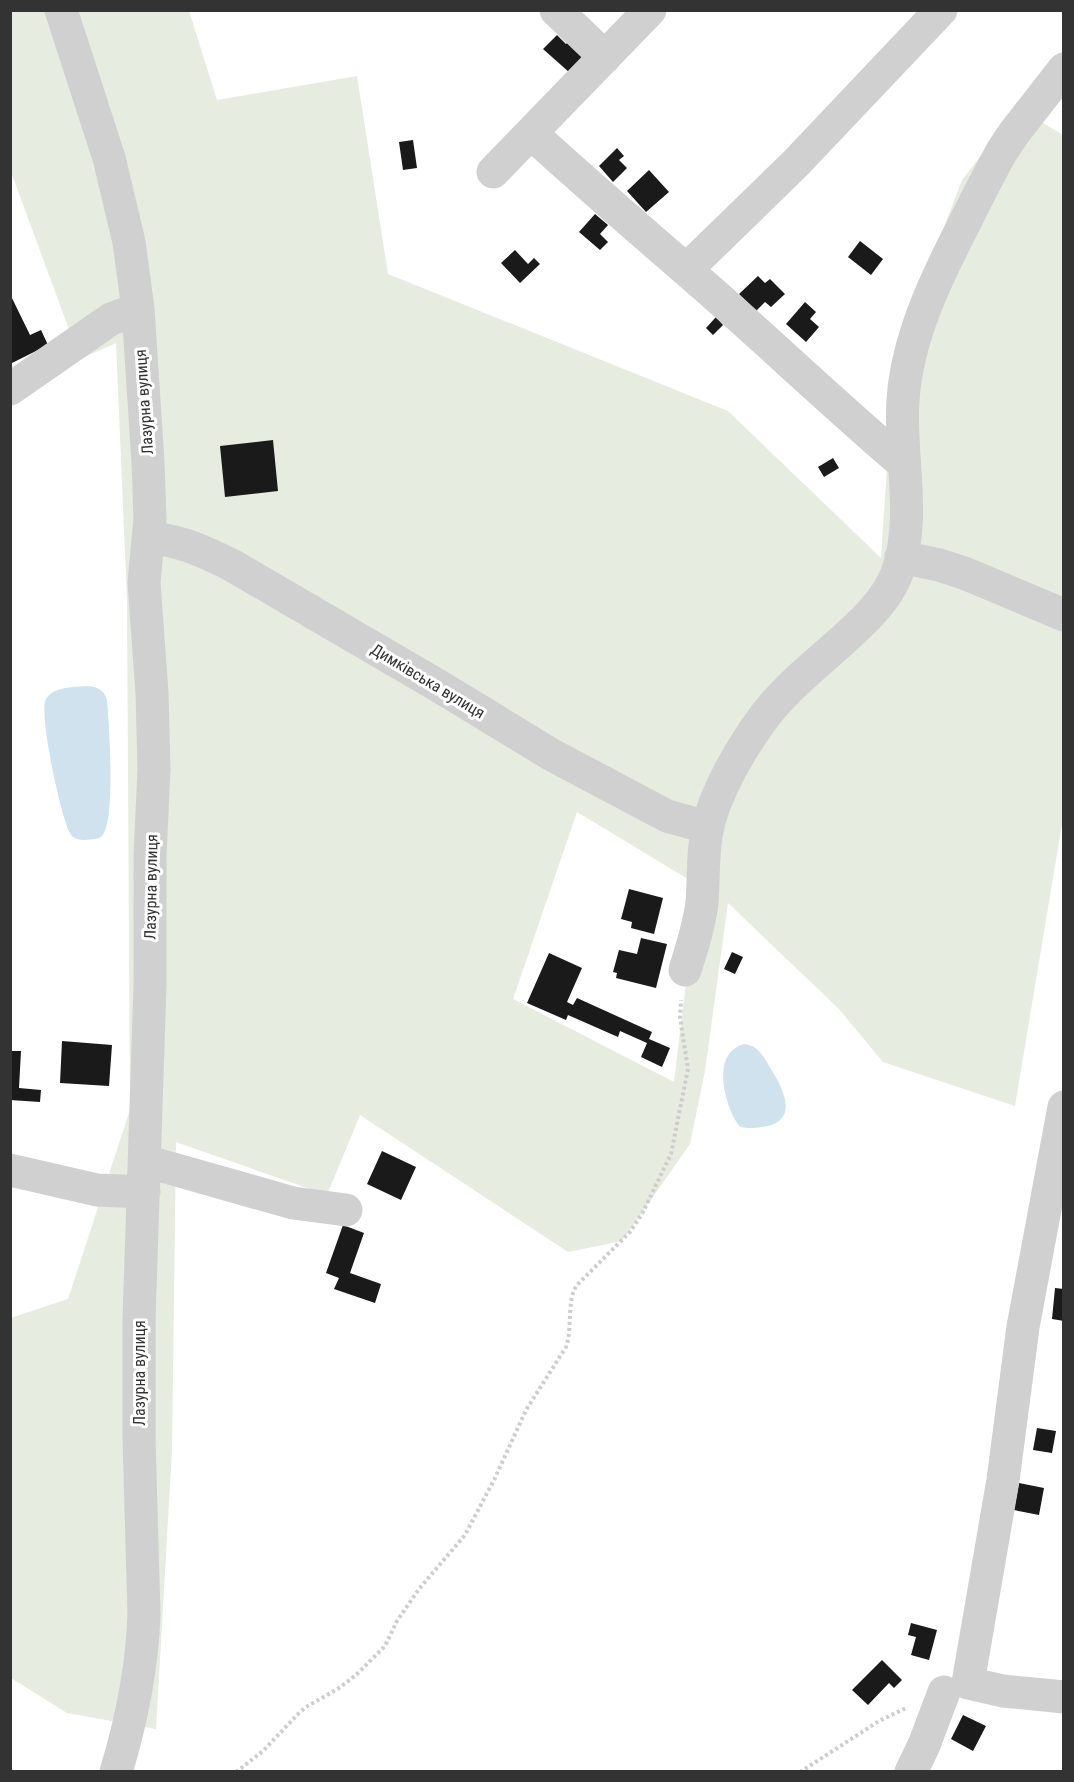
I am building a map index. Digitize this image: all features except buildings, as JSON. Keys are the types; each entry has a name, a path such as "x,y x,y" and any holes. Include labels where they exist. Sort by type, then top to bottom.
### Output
{"street":[{"name":"Лазурна вулиця","path":"61,10 109,158 129,242 138,309 150,500 144,582 154,769 150,855 150,985 139,1362 144,1578 143,1646 138,1687 116,1772"},
{"path":"556,10 604,57"},
{"path":"493,172 650,10"},
{"path":"686,270 795,164 941,10"},
{"path":"686,970 700,916 707,827 714,805 741,751 757,726 784,693 867,617 894,582 902,557 906,525 904,394 914,344 928,299 1002,151 1014,132 1064,69"},
{"path":"532,134 904,464"},
{"path":"10,389 111,319 138,309"},
{"name":"Димківська вулиця","path":"149,537 186,544 234,567 552,755 667,816 707,827"},
{"path":"902,557 964,573 1064,615"},
{"path":"1064,1107 1023,1327 1003,1480 968,1683 1003,1691 1064,1697"},
{"path":"10,1170 77,1187 106,1191 144,1176 293,1203 346,1210"},
{"path":"911,1772 944,1692"}],"path":[{"path":"236,1772 263,1751 298,1714 347,1682 385,1646 414,1596 460,1542 472,1523 526,1410 566,1347 573,1290 630,1232 643,1212 671,1154 688,1069 680,1009 686,970"},
{"path":"800,1772 879,1721 944,1692"}],"shaded area":[{"path":"11,11 189,11 217,100 357,76 388,274 728,411 881,558 893,375 922,285 962,180 1018,108 1063,135 1063,818 1015,1106 883,1062 838,1008 728,903 705,1071 690,1144 622,1241 568,1252 360,1115 327,1195 176,1142 172,1450 156,1729 67,1713 11,1678 11,1318 68,1299 130,1110 127,599 116,343 80,359 11,172","holes":["577,812 698,885 674,1082 513,999"]}],"water":[{"path":"88,686 100,690 107,700 110,792 109,812 102,836 83,840 71,835 61,807 48,743 44,708 46,699 54,692 65,688"},
{"path":"745,1044 761,1053 784,1095 785,1112 774,1124 753,1128 739,1126 729,1105 723,1080 724,1068 727,1057 734,1049"}]}
